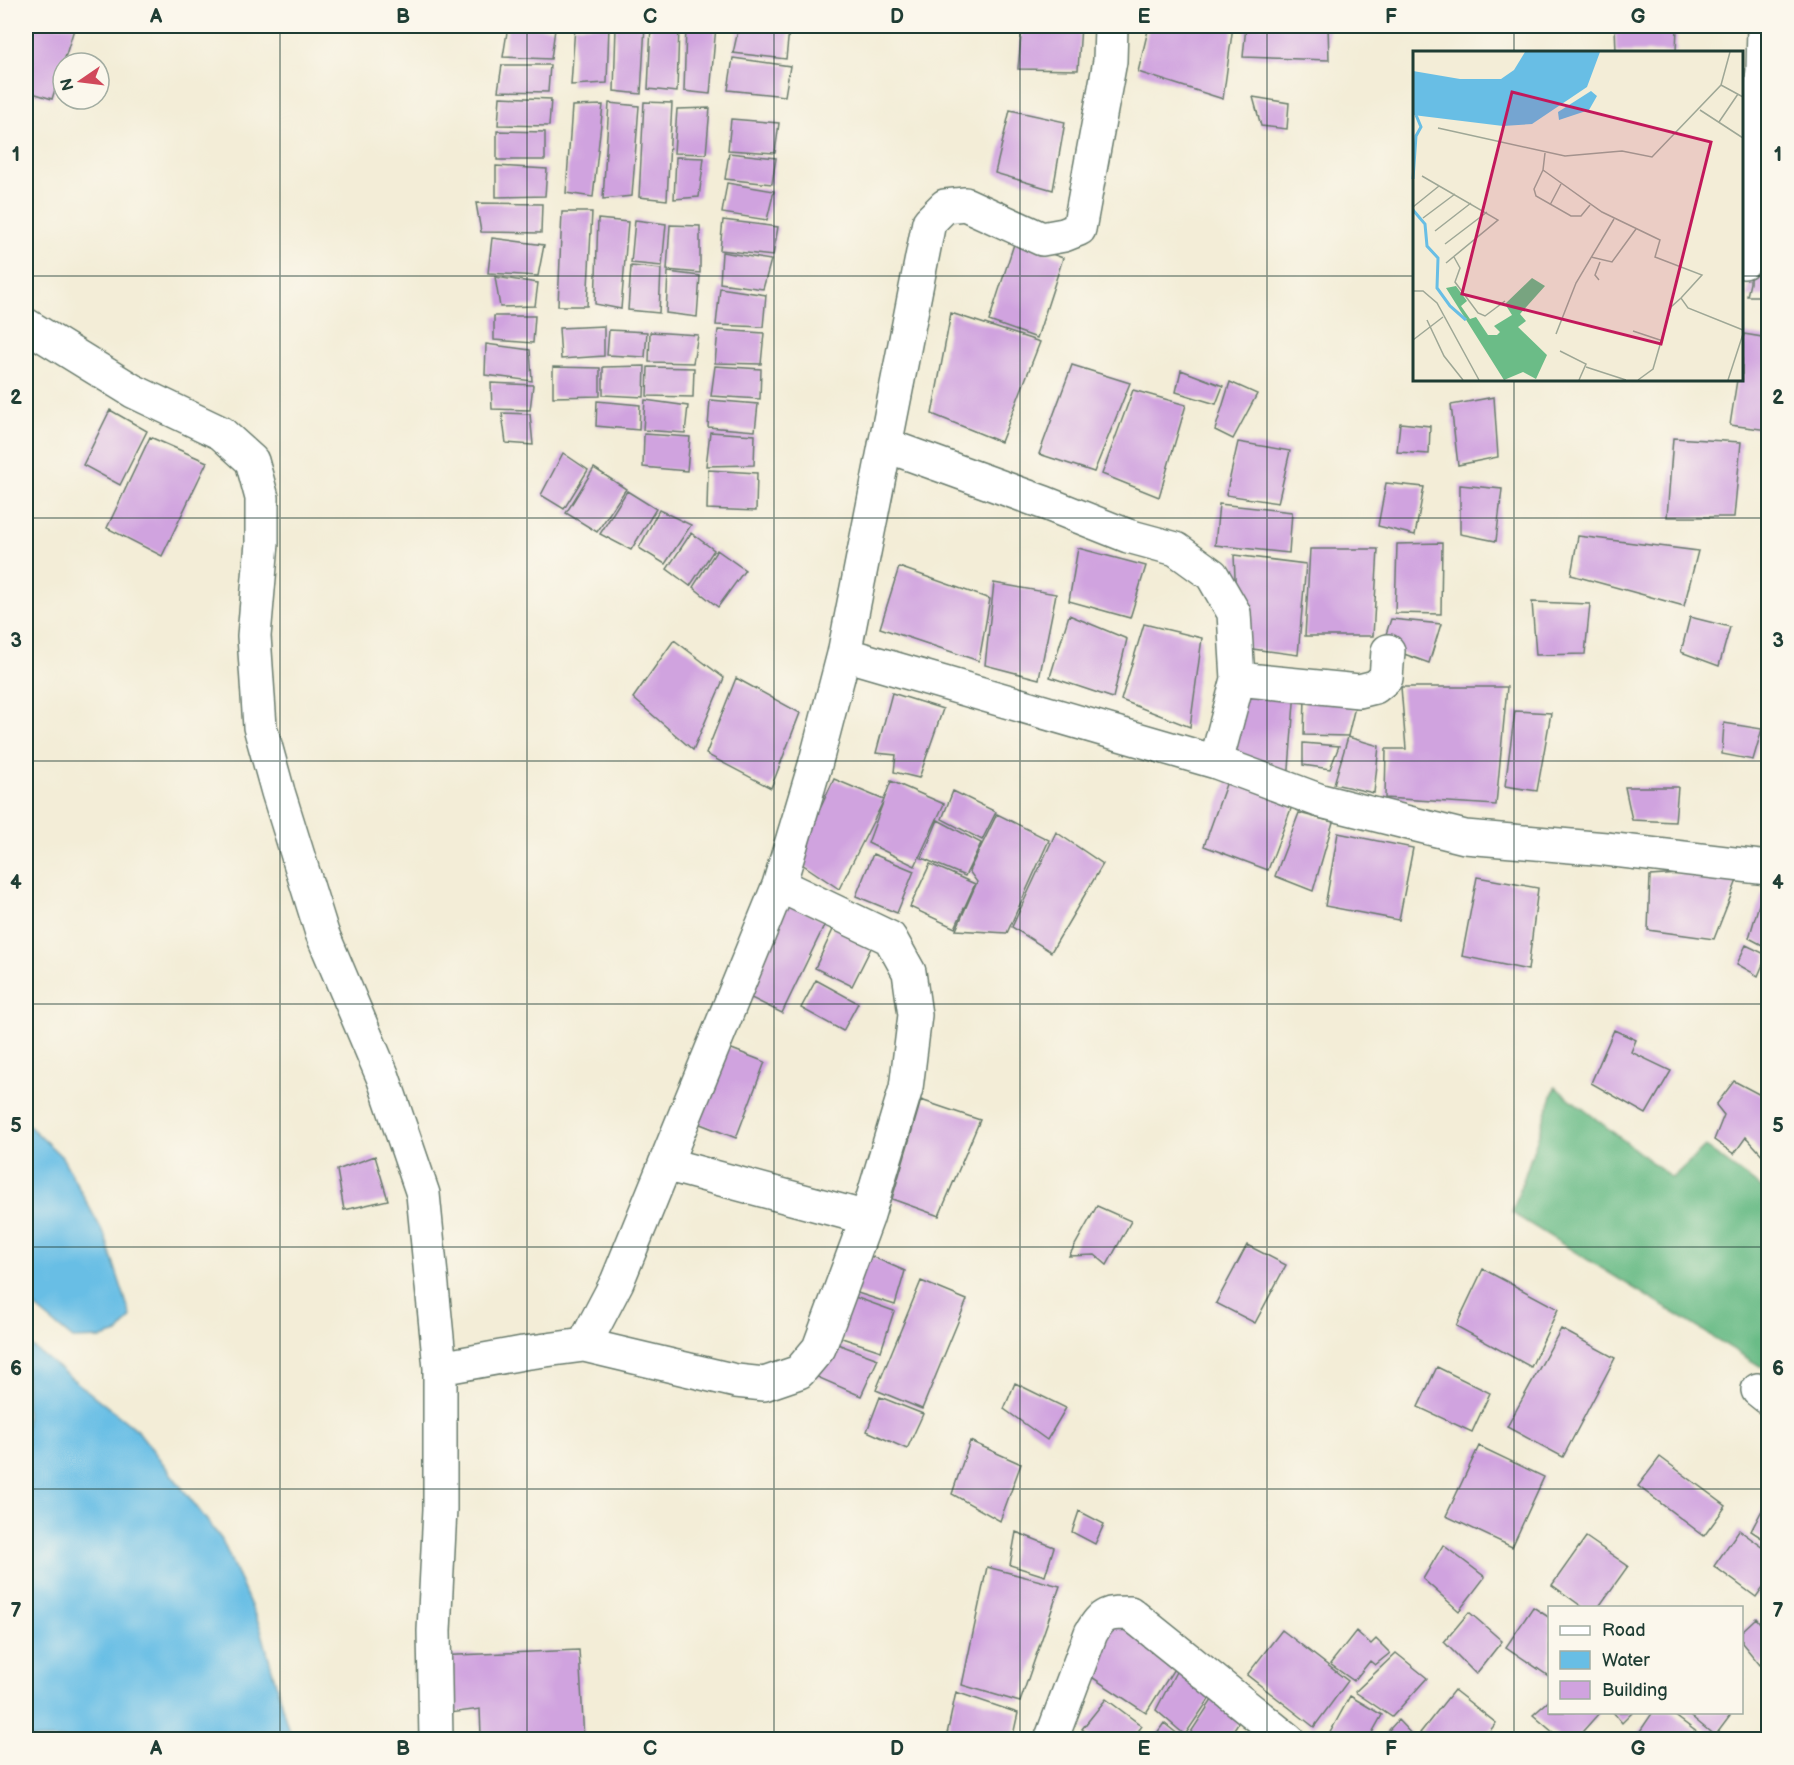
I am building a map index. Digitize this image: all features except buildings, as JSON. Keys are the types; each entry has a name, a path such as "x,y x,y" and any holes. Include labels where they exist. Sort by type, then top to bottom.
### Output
{"street":[{"path":"584,1346 617,1282 779,885 815,765 844,654 929,222 945,206 964,204 1042,239 1064,235 1079,229 1110,61 1111,26"},
{"path":"1744,262 1763,70 1764,26"},
{"path":"26,325 133,391 220,433 252,460 262,498 262,543 254,636 260,727 322,933 383,1077 423,1194 440,1368 440,1509 434,1631 436,1740"},
{"path":"885,446 1046,503 1128,536 1176,549 1212,575 1234,613 1238,679 1216,762"},
{"path":"1238,679 1359,691 1375,687 1386,678 1388,651"},
{"path":"844,654 1216,762 1321,801 1465,837 1606,849 1768,868"},
{"path":"440,1368 523,1353 584,1346 736,1381 764,1384 800,1372 819,1348 867,1218 906,1088 915,1015 909,972 890,938 779,885"},
{"path":"665,1164 867,1218"},
{"path":"1058,1736 1091,1633 1100,1618 1113,1613 1130,1613 1288,1740"}],"green space":[{"path":"1555,1087 1672,1178 1705,1147 1768,1193 1768,1371 1512,1213"}],"water":[{"path":"26,1123 62,1157 105,1236 131,1317 118,1333 102,1338 73,1339 26,1300"},
{"path":"26,1342 138,1431 222,1540 261,1629 291,1739 26,1739"}]}
